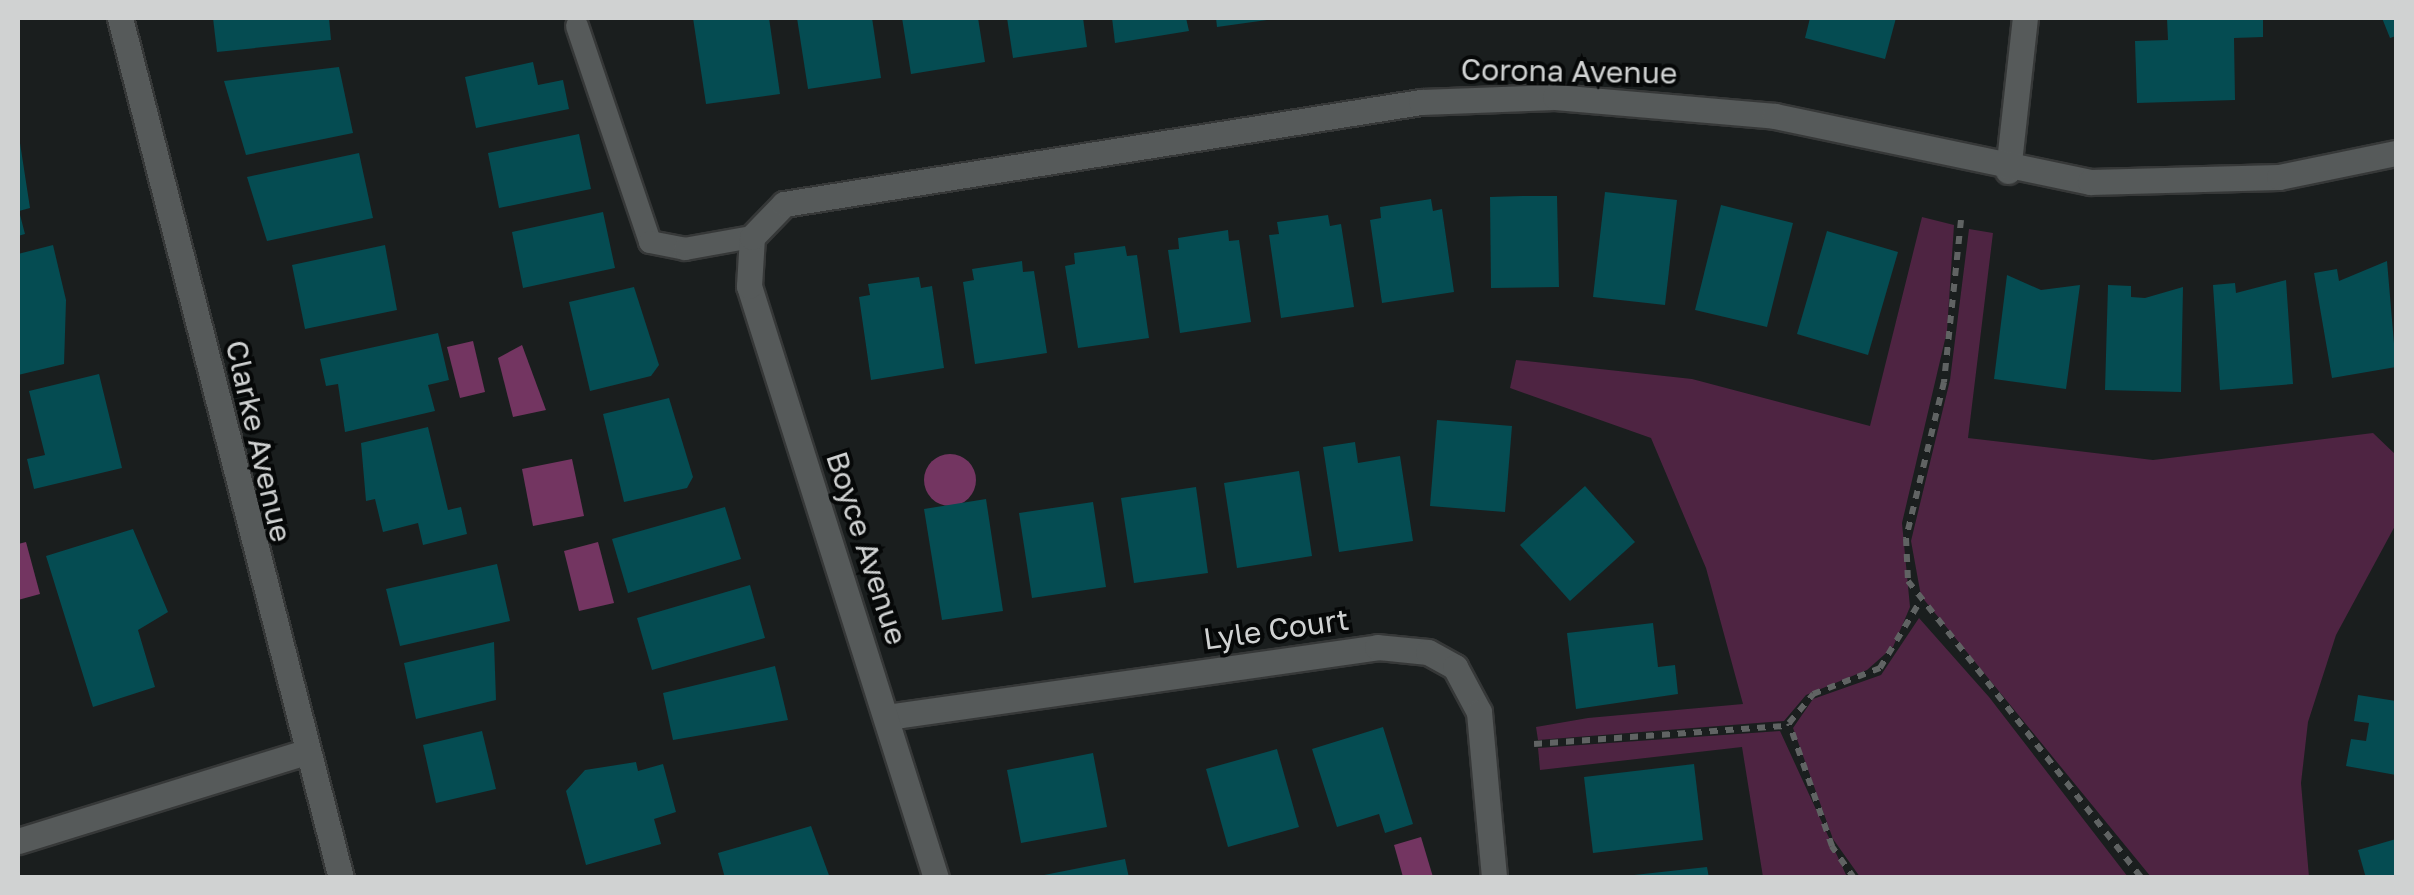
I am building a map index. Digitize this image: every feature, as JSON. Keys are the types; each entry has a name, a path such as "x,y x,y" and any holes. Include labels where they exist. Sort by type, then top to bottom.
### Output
{"street":[{"name":"Clarke Avenue","path":"120,18 302,753 341,878"},
{"path":"2008,170 2025,18"},
{"name":"Corona Avenue","path":"752,237 784,204 1421,102 1689,105 1884,138 2008,170 2175,185 2396,153"},
{"name":"Boyce Avenue","path":"752,237 749,286 936,878"},
{"name":"Lyle Court","path":"887,717 1377,647 1428,652 1455,666 1479,712 1494,878"},
{"path":"18,841 302,753"}],"lane":[{"path":"578,26 650,242 684,250 752,237"}],"path":[{"path":"1961,220 1944,382 1906,538 1919,602 2142,878"},
{"path":"1534,744 1788,726 1813,694 1880,668 1919,602"},
{"path":"1788,726 1832,846 1854,878"}],"shaded area":[{"path":"1922,217 1954,225 1947,331 1902,523 1910,607 1893,647 1867,670 1806,695 1784,721 1538,740 1536,727 1588,718 1743,704 1706,568 1651,438 1510,388 1516,360 1692,379 1870,426"},
{"path":"1969,229 1993,233 1968,438 2153,460 2373,433 2396,455 2396,524 2336,635 2308,722 2301,783 2309,877 2151,877 1921,596 1911,541 1950,380"},
{"path":"473,341 485,392 460,398 447,347"},
{"path":"522,345 546,410 513,417 498,358"},
{"path":"950,454 968,462 976,480 968,498 950,506 932,498 924,480 932,462"},
{"path":"572,459 584,516 533,526 522,469"},
{"path":"26,542 40,594 18,600 18,544"},
{"path":"598,542 614,603 579,611 564,551"},
{"path":"1919,618 1989,697 2128,877 1860,877 1833,839 1793,728 1813,699 1881,675"},
{"path":"1780,731 1847,877 1763,877 1742,747 1540,770 1538,748"},
{"path":"1421,837 1433,877 1403,877 1394,845"}],"building":[{"path":"213,18 329,18 331,40 217,52"},
{"path":"693,18 769,18 780,94 706,104"},
{"path":"797,18 872,18 881,78 808,89"},
{"path":"902,18 978,18 985,62 911,74"},
{"path":"1007,18 1083,18 1087,47 1013,58"},
{"path":"1112,18 1186,18 1189,31 1115,43"},
{"path":"1216,18 1267,18 1267,20 1217,27"},
{"path":"1810,18 1896,18 1885,59 1805,38"},
{"path":"2167,18 2263,18 2263,37 2234,38 2235,100 2137,103 2135,41 2168,40"},
{"path":"2382,18 2396,18 2396,36 2390,38"},
{"path":"533,62 538,85 563,80 569,109 476,128 465,77"},
{"path":"339,67 353,133 246,155 224,81"},
{"path":"18,130 30,208 19,211 25,234 18,236"},
{"path":"579,134 591,189 499,208 488,153"},
{"path":"359,153 373,218 267,241 247,177"},
{"path":"1605,192 1677,200 1665,305 1593,297"},
{"path":"1557,196 1559,287 1491,288 1490,197"},
{"path":"1431,199 1433,211 1442,209 1454,292 1382,303 1370,220 1381,218 1380,207"},
{"path":"1721,205 1793,223 1767,327 1695,310"},
{"path":"603,212 615,268 523,288 512,232"},
{"path":"1328,215 1330,226 1341,224 1354,307 1281,318 1269,235 1279,234 1277,222"},
{"path":"1228,230 1229,241 1239,240 1251,322 1180,333 1168,250 1179,249 1178,238"},
{"path":"1827,231 1898,252 1868,355 1797,334"},
{"path":"53,245 66,300 64,364 18,375 18,254"},
{"path":"385,245 397,310 305,329 292,265"},
{"path":"1125,246 1127,256 1137,255 1149,338 1078,348 1065,266 1075,264 1074,253"},
{"path":"1022,261 1023,272 1034,271 1047,353 975,364 963,282 974,280 972,269"},
{"path":"2387,261 2396,367 2332,378 2314,273 2337,269 2339,281"},
{"path":"2007,275 2041,290 2080,285 2066,389 1994,379"},
{"path":"919,277 921,288 932,286 944,368 871,380 859,297 870,295 868,284"},
{"path":"2286,280 2293,384 2220,390 2213,285 2235,283 2236,293"},
{"path":"2108,285 2131,286 2131,297 2145,298 2183,287 2181,392 2105,390"},
{"path":"634,287 659,365 651,376 590,391 569,302"},
{"path":"438,333 449,380 428,385 435,411 345,432 338,384 326,386 320,359"},
{"path":"99,374 122,468 34,489 27,459 45,455 29,391"},
{"path":"669,398 693,477 687,488 624,502 603,414"},
{"path":"1437,420 1512,426 1505,512 1430,506"},
{"path":"428,427 448,510 461,507 467,534 423,545 418,523 383,532 375,499 366,501 361,443"},
{"path":"1355,442 1358,463 1400,456 1413,541 1339,552 1323,447"},
{"path":"1299,471 1312,556 1237,568 1224,483"},
{"path":"1585,486 1635,542 1570,601 1520,545"},
{"path":"1196,487 1208,573 1134,583 1121,498"},
{"path":"986,499 1003,611 942,620 924,509"},
{"path":"1093,502 1106,587 1032,598 1019,513"},
{"path":"725,507 741,559 628,593 612,539"},
{"path":"133,529 168,612 138,630 155,687 93,707 46,556"},
{"path":"497,564 510,621 400,646 386,589"},
{"path":"750,585 765,638 652,670 637,618"},
{"path":"1653,623 1658,667 1675,665 1678,694 1576,709 1567,633"},
{"path":"494,642 496,700 416,719 404,663"},
{"path":"775,666 788,720 673,740 663,693"},
{"path":"2358,695 2396,701 2396,775 2346,766 2351,739 2366,741 2369,723 2354,721"},
{"path":"1383,727 1413,824 1385,833 1379,814 1337,827 1312,749"},
{"path":"482,731 496,789 436,803 423,745"},
{"path":"1277,749 1299,827 1228,847 1206,769"},
{"path":"1093,753 1107,827 1021,843 1007,770"},
{"path":"636,762 638,771 663,764 676,812 654,819 661,844 586,865 566,791 585,770"},
{"path":"1694,764 1703,840 1593,853 1584,777"},
{"path":"811,826 830,878 725,878 718,853"},
{"path":"2396,839 2396,878 2366,878 2358,850"},
{"path":"1125,859 1129,878 1039,876"},
{"path":"1707,867 1709,878 1634,878 1634,875"}]}
